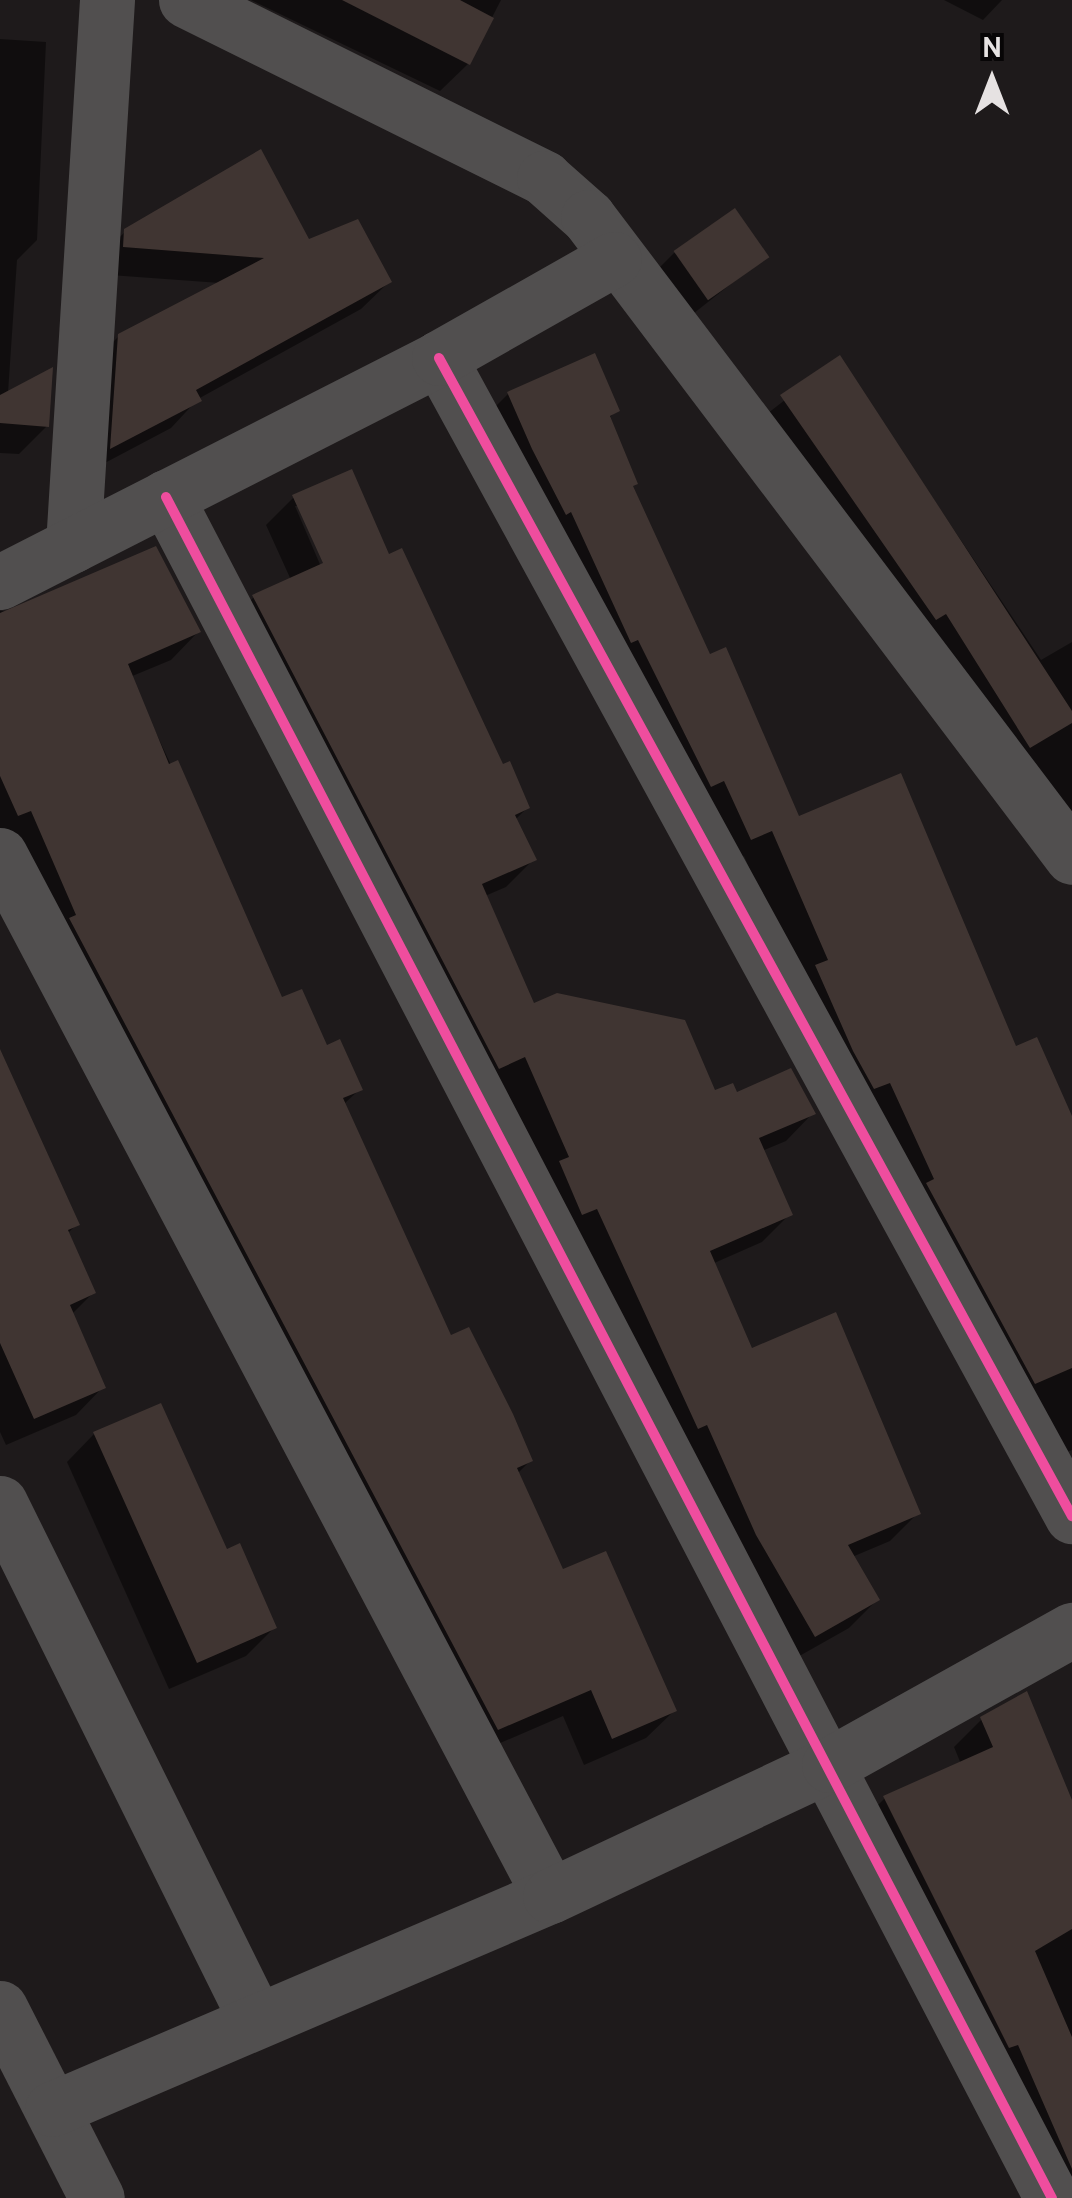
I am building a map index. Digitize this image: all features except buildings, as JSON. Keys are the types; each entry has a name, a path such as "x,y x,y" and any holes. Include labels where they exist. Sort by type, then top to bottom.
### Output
{"street":[{"path":"73,545 107,0"},
{"path":"186,0 544,178 588,217 614,258 1072,857"},
{"path":"0,582 438,358 614,258"},
{"path":"438,358 1072,1516"},
{"path":"166,497 1052,2198"},
{"path":"0,855 550,1896"},
{"path":"0,1502 256,2020"},
{"path":"52,2109 550,1896 829,1765 1072,1630"},
{"path":"0,2008 97,2198"}],"cycle path":[{"path":"439,358 1072,1516"},
{"path":"166,497 1052,2198"}]}
